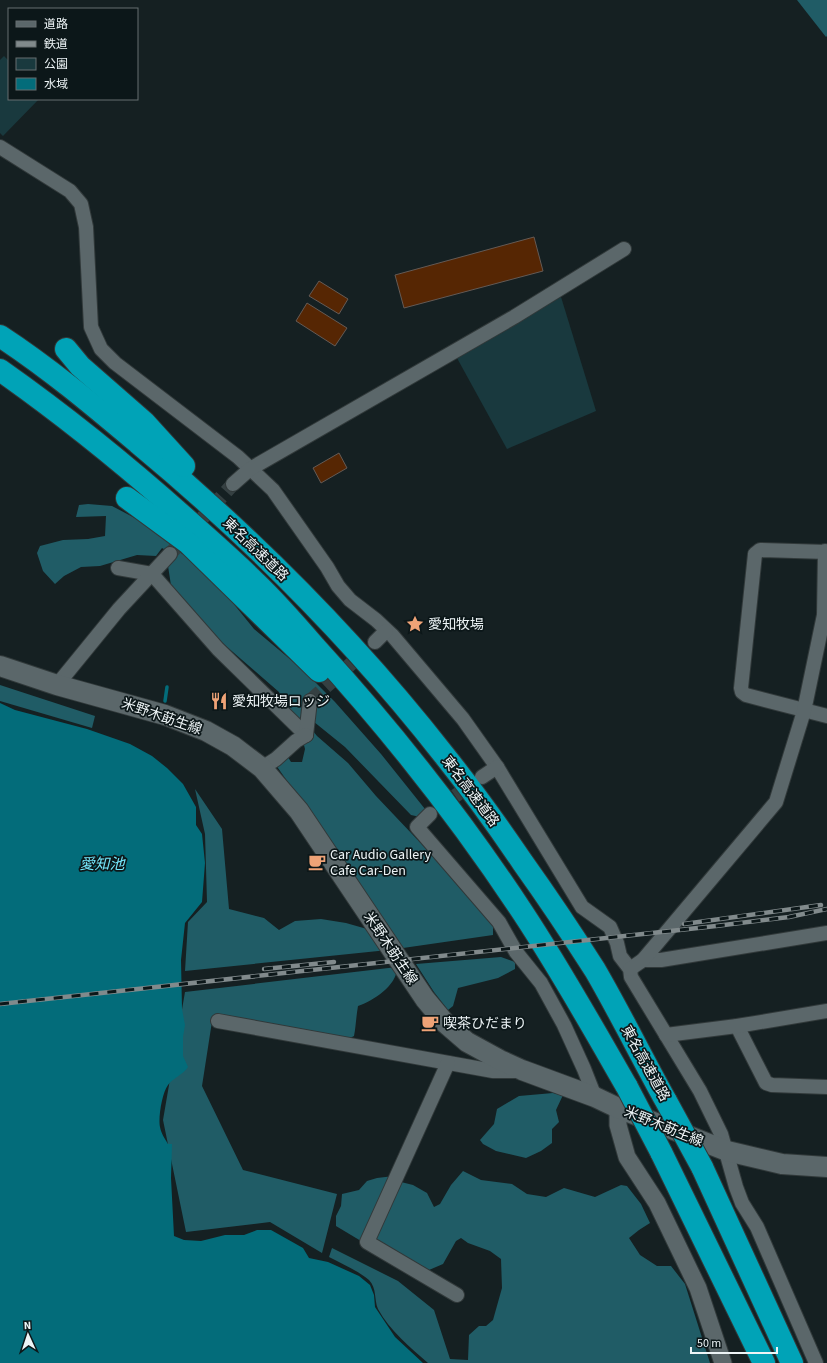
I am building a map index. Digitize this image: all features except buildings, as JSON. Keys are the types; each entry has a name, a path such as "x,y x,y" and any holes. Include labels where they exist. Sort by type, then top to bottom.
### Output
{"highway":[{"name":"東名高速道路","path":"0,336 20,349 94,406 162,462 225,518 297,588 368,664 444,755 497,825 549,900 595,971 702,1167 792,1363"},
{"path":"66,349 80,366 144,422 297,588"},
{"name":"東名高速道路","path":"0,370 34,394 117,458 256,582 348,684 420,770 473,840 524,914 627,1087 661,1152 764,1363"},
{"path":"127,498 188,543 420,770"}],"main road":[{"name":"米野木莇生線","path":"0,666 57,685 165,715 206,731 233,746 262,768 299,811 425,999 445,1023 467,1042 522,1070 595,1097 618,1108 727,1151 782,1164 827,1167"}],"street":[{"path":"0,147 70,191 81,204 86,227 91,328 101,349 115,363 238,457 273,490 327,567 338,586 350,600 376,620 386,630 463,719 497,766 582,907 610,927 617,943 620,956 630,969 631,977 700,1091 721,1134 740,1198 757,1227 816,1363"},
{"path":"233,484 250,469 514,317 624,249"},
{"path":"630,969 643,960 776,802 804,711 824,615 826,552 760,550 754,557 741,688 742,692 746,695 804,711 827,716"},
{"path":"57,685 119,609 170,554"},
{"path":"118,568 152,574 218,649 306,735"},
{"path":"375,642 386,630"},
{"path":"306,735 310,701"},
{"path":"262,768 276,759 292,744 306,735"},
{"path":"482,777 497,766"},
{"path":"430,814 417,827 499,922 516,952 541,983 564,1025 595,1097"},
{"path":"643,960 661,960 827,933"},
{"path":"666,1035 737,1026 827,1011"},
{"path":"218,1021 493,1071 522,1070"},
{"path":"737,1026 766,1082 772,1085 827,1087"},
{"path":"448,1063 367,1242 457,1294"},
{"path":"618,1108 618,1125 627,1157 657,1203 698,1288 722,1363"}],"green space":[{"path":"4,56 8,60 8,100 38,100 3,136 0,133 0,60"},
{"path":"561,297 596,411 507,449 457,358"}],"shaded area":[{"path":"797,0 827,0 826,37"},
{"path":"88,504 112,506 150,526 181,553 197,564 220,587 254,629 303,670 335,702 381,754 425,809 420,817 411,815 345,747 303,713 305,721 317,736 348,763 376,796 431,854 493,926 493,935 403,948 278,768 272,753 281,746 291,762 302,762 305,749 298,722 285,708 279,692 219,640 175,611 168,566 176,556 162,548 156,556 137,555 100,566 81,567 64,576 55,584 43,571 37,553 40,546 63,540 88,539 105,536 106,516 76,517 79,505"},
{"path":"0,685 95,716 92,728 0,701"},
{"path":"195,789 222,829 229,909 264,918 279,930 295,921 321,919 346,923 367,929 388,950 185,971 188,922 207,902 205,834"},
{"path":"501,957 515,962 515,969 498,978 458,988 453,1006 448,1010 434,992 416,964"},
{"path":"397,967 393,980 384,991 371,1000 358,1006 354,1036 350,1038 213,1015 202,1086 243,1170 337,1194 322,1253 270,1222 186,1232 163,1120 185,992"},
{"path":"553,1093 563,1095 556,1110 559,1122 552,1129 552,1143 541,1151 526,1158 496,1151 483,1144 480,1140 494,1124 497,1109 519,1096"},
{"path":"463,1171 481,1180 512,1184 527,1194 546,1197 564,1188 595,1197 621,1185 627,1186 641,1204 650,1223 629,1238 640,1255 657,1266 671,1266 685,1284 710,1363 428,1363 401,1338 383,1317 378,1309 372,1283 364,1276 329,1257 332,1248 398,1281 434,1310 450,1359 468,1360 469,1335 479,1326 486,1326 493,1320 502,1288 501,1259 490,1251 468,1243 461,1238 456,1241 443,1264 429,1270 376,1243 373,1235 397,1181 413,1185 427,1193 434,1207 440,1204 451,1185"},
{"path":"394,1176 361,1241 336,1226 336,1216 341,1206 342,1194 359,1190 367,1181"}],"water":[{"name":"愛知池","path":"0,703 15,710 87,729 130,744 152,756 167,768 183,784 196,807 196,825 202,834 205,863 202,902 185,923 181,960 182,1009 185,1025 183,1037 183,1056 188,1067 168,1085 162,1099 160,1118 162,1134 168,1144 172,1144 171,1178 174,1236 184,1240 201,1241 225,1235 244,1235 257,1230 271,1230 303,1248 309,1258 328,1262 359,1276 370,1285 374,1295 375,1307 395,1337 423,1363 0,1363"}],"waterway":[{"path":"165,701 167,687"}],"tunnel":[{"path":"170,554 233,484"},
{"path":"310,701 375,642"},
{"path":"438,808 475,782"}],"railway":[{"path":"684,924 821,905"},
{"path":"0,1004 716,926 789,917 827,909"},
{"path":"264,969 334,962"}],"place":[{"name":"愛知牧場","path":"415,624"},
{"name":"愛知牧場ロッジ","path":"219,701"},
{"name":"Car Audio Gallery Cafe Car-Den","path":"317,862"},
{"name":"喫茶ひだまり","path":"430,1023"}]}
